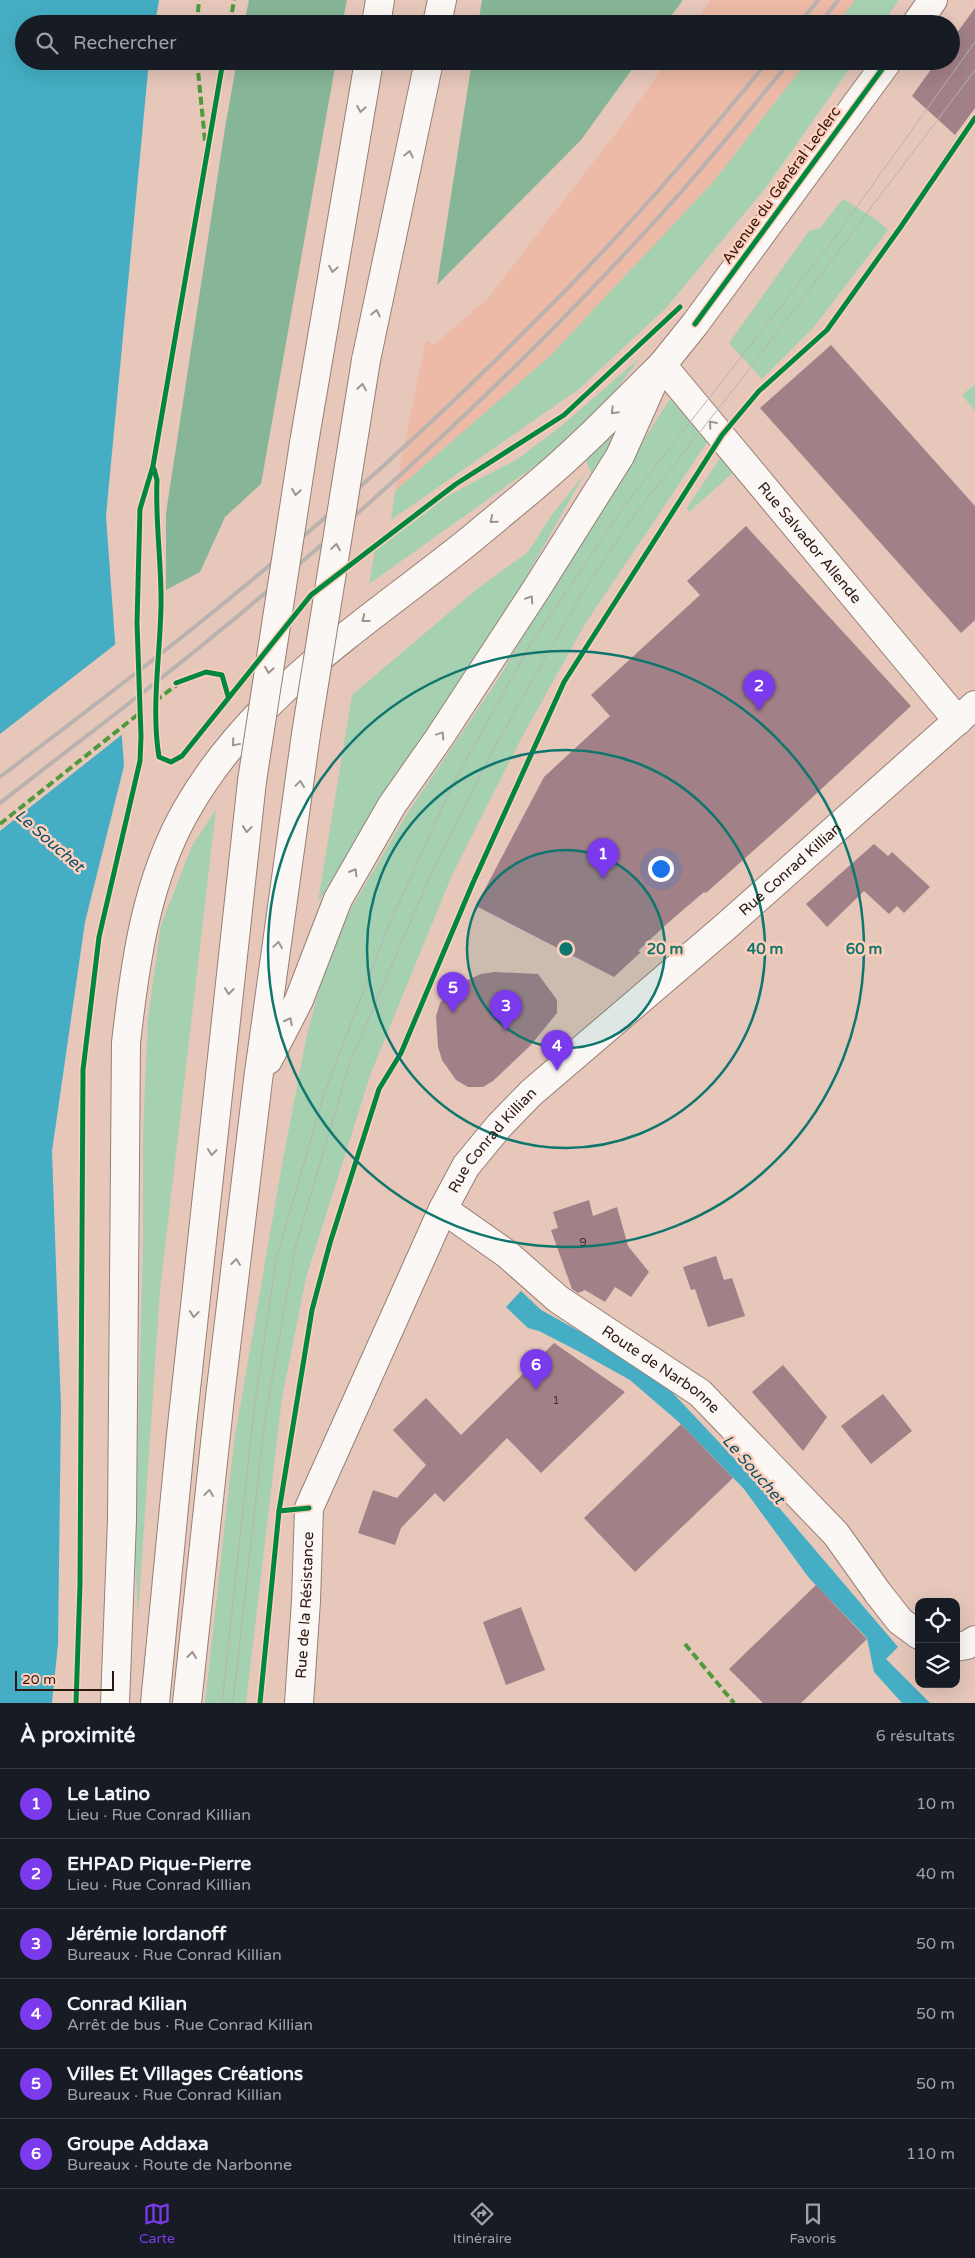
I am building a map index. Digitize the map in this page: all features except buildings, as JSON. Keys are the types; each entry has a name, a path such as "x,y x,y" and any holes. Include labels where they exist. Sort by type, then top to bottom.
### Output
{"main road":[{"path":"378,15 380,0"},
{"path":"439,15 442,0"},
{"path":"922,15 933,0"},
{"path":"156,1703 182,1425 252,781 304,444 367,70"},
{"path":"187,1703 220,1397 258,1080 306,734 366,360 427,70"},
{"name":"Avenue du Général Leclerc","path":"662,365 695,324 881,70"},
{"path":"258,1080 299,1000 338,899 392,805 439,738 537,588 620,456 662,365"},
{"path":"115,1703 122,1520 126,1043 132,984 142,930 155,885 170,844 186,810 207,776 249,725 299,674 363,621 468,541 568,457 662,365"},
{"name":"Rue Salvador Allende","path":"662,365 754,476 966,713"},
{"name":"Rue Conrad Killian","path":"308,1508 444,1209 466,1166 498,1126 531,1093 732,921 966,713"},
{"name":"Route de Narbonne","path":"444,1209 507,1254 558,1300 700,1394 836,1534 878,1594 900,1621 915,1632"},
{"name":"Rue de la Résistance","path":"299,1703 306,1601 308,1508"},
{"path":"960,1646 967,1645 975,1640"}],"shaded area":[{"path":"710,0 858,0 846,15 700,15"},
{"path":"661,70 803,70 734,159 616,290 537,370 395,491 426,340 434,345 488,298 626,120"}],"green space":[{"path":"249,0 347,0 344,15 246,15"},
{"path":"482,0 683,0 672,15 480,15"},
{"path":"855,0 899,0 888,15 844,15"},
{"path":"235,70 334,70 261,484 225,517 200,572 166,590 166,513"},
{"path":"471,70 632,70 581,140 437,285"},
{"path":"800,70 849,70 767,186 667,307 579,389 391,520 395,491 550,356 714,181"},
{"path":"843,199 877,220 888,230 814,327 762,379 729,343 809,231 820,228"},
{"path":"640,358 611,396 543,460 369,584 375,550 448,496 519,458 560,427"},
{"path":"975,384 975,411 962,395"},
{"path":"641,398 593,477 584,456"},
{"path":"670,399 712,435 585,624 521,739 452,875 371,1073 306,1278 282,1398 246,1703 205,1703 234,1442 281,1170 306,1039 322,978 345,919 407,814 497,681 575,547"},
{"path":"724,452 738,468 689,512 687,508"},
{"path":"585,473 507,611 318,902 352,695 477,589 528,552 551,516"},
{"path":"216,809 160,1291 138,1617 135,1551 143,1239 143,1133 148,1017 161,925 192,846"}],"water":[{"name":"Le Souchet","path":"0,0 159,0 156,15 15,15 15,70 148,70 106,516 124,766 85,922 52,1151 61,1407 58,1644 52,1703 0,1703"},
{"path":"521,1291 541,1310 653,1372 764,1490 898,1647 886,1659 930,1703 902,1703 874,1672 867,1638 809,1578 744,1489 681,1424 630,1380 539,1331 528,1328 506,1307"}],"pier":[{"path":"117,643 124,733 0,831 0,734"}],"tram line":[{"path":"960,63 975,42"},
{"path":"222,1703 254,1410 276,1260 324,1094 388,927 454,782 530,645 625,505 833,240 955,70"},
{"path":"233,1703 265,1419 295,1248 350,1062 431,874 494,748 581,595 636,513 744,376 975,70"}],"railway":[{"path":"806,15 818,0"},
{"path":"827,15 838,0"},
{"path":"0,777 148,664 243,588 378,471 465,390 579,277 689,156 761,70"},
{"path":"0,803 132,701 268,591 435,443 542,339 645,232 701,169 783,70"}],"marked path":[{"path":"198,15 199,0"},
{"path":"232,15 234,0"},
{"path":"198,70 205,141"},
{"path":"155,701 181,682"},
{"path":"0,824 141,712"},
{"path":"685,1644 734,1703"}],"cycle path":[{"path":"76,1703 80,1585 83,1070 99,937 140,761 141,736 137,623 140,509 153,466 221,70"},
{"path":"695,324 881,70"},
{"path":"279,1511 312,1310 330,1243 379,1089 401,1053 472,885 564,682 722,435 759,391 827,330 975,118"},
{"path":"154,469 157,480 161,591 156,701 157,739 159,757 171,762 182,756 311,595 456,484 564,415 680,307"},
{"path":"176,683 206,672 222,675 228,696"},
{"path":"260,1703 279,1511 309,1508"}],"place":[{"name":"EHPAD Pique-Pierre","path":"759,711"},
{"name":"Le Latino","path":"603,879"},
{"name":"Villes Et Villages Créations","path":"453,1013"},
{"name":"Jérémie Iordanoff","path":"506,1031"},
{"name":"Conrad Kilian","path":"557,1071"},
{"name":"Groupe Addaxa","path":"536,1390"}]}
